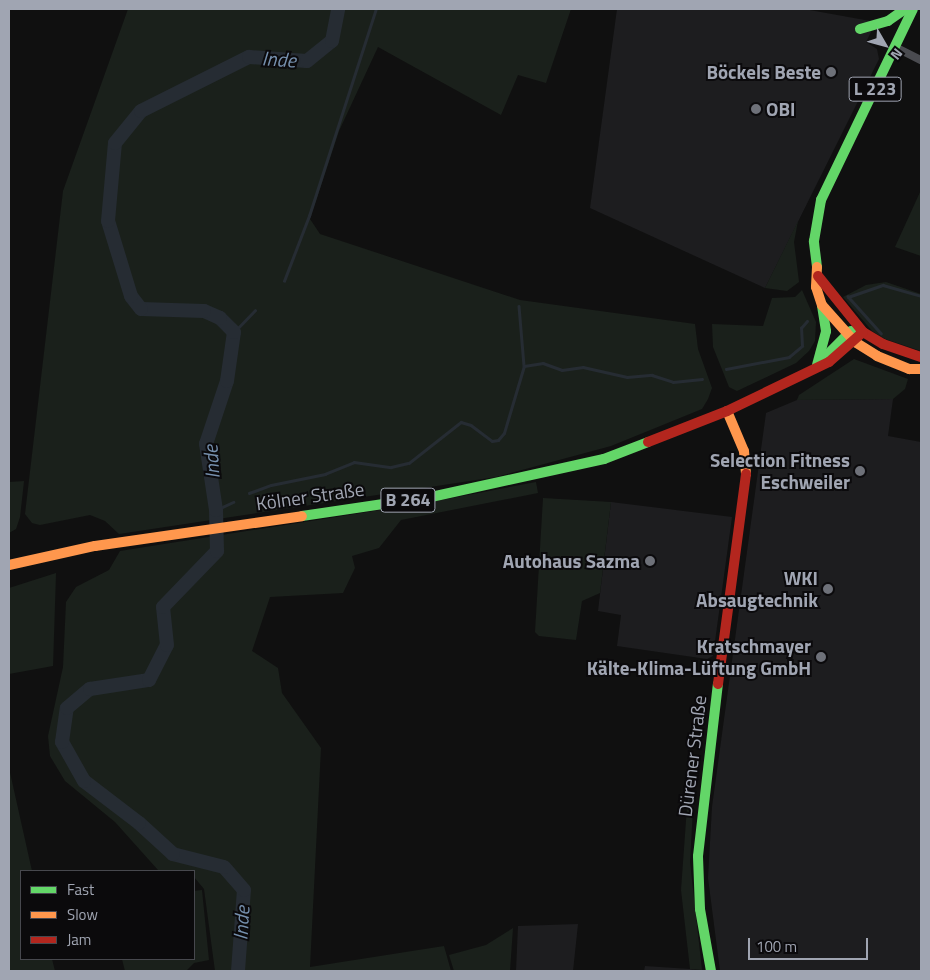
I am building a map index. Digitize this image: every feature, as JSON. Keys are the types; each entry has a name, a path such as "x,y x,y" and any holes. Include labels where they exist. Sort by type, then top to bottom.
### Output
{"main road":[{"path":"860,30 888,21 905,9"},
{"name":"L 223","path":"851,338 822,305 816,287 818,276 814,241 817,211 913,9"},
{"path":"818,276 859,329 882,344 921,357"},
{"path":"817,365 826,331 822,305"},
{"path":"859,329 851,338 877,356 909,368 921,369"},
{"name":"B 264","path":"727,411 799,378 817,365 829,362 851,338"},
{"name":"Kölner Straße","path":"9,565 95,546 430,497 532,476 610,457 727,411"},
{"name":"Dürener Straße","path":"711,971 700,909 698,856 702,804 746,476 744,451 727,411"}],"street":[{"path":"895,47 921,60"}],"shaded area":[{"path":"128,9 571,9 546,83 518,75 501,115 378,47 339,131 310,219 320,234 520,300 695,324 698,349 712,388 702,409 611,446 496,477 119,534 105,521 90,515 40,525 32,523 25,514 63,191"},
{"path":"617,9 804,9 876,22 866,42 877,49 879,59 765,288 590,208"},
{"path":"921,190 921,256 895,247"},
{"path":"798,221 794,242 799,282 787,291 765,288"},
{"path":"886,282 921,294 921,351 885,339 872,331 843,297 866,285"},
{"path":"802,290 816,322 815,341 809,351 796,363 737,391 729,387 713,347 712,324 763,326 772,298 795,297"},
{"path":"854,359 908,379 905,389 893,399 797,400 799,395"},
{"path":"893,399 888,436 921,442 921,971 720,971 708,878 712,807 766,413 797,400"},
{"path":"24,481 20,517 16,529 9,533 9,482"},
{"path":"536,482 538,493 401,520 379,548 352,556 355,568 343,593 270,597 252,651 278,668 282,693 321,748 310,967 444,946 451,971 215,971 204,889 195,878 195,870 158,870 115,822 65,781 50,756 48,736 63,667 66,602 76,587 109,570 120,551 431,502"},
{"path":"543,498 611,502 600,593 582,601 576,640 539,636 535,632"},
{"path":"611,502 732,517 713,656 707,659 617,646 621,615 598,611"},
{"path":"56,573 53,666 9,674 9,588"},
{"path":"9,768 32,870 20,870 20,960 52,960 55,971 9,971"},
{"path":"694,791 690,862 702,970 690,969 681,890 688,793"},
{"path":"202,890 209,960 194,963 186,971 125,971 122,960 195,960 195,891"},
{"path":"578,924 573,971 516,971 518,926"},
{"path":"513,928 510,971 454,971 449,955 486,945"},
{"path":"645,966 690,969 702,971 644,971"}],"waterway":[{"name":"Inde","path":"238,971 244,890 224,867 173,854 139,823 84,781 62,742 67,708 90,689 149,680 167,645 163,607 217,551 216,510 206,444 227,381 234,332 220,318 204,311 141,309 131,296 108,221 115,143 141,111 249,57 307,61 332,41 338,9"},
{"path":"284,281 309,216 376,9"},
{"path":"881,334 848,297 883,285 921,296"},
{"path":"519,306 524,366"},
{"path":"234,332 255,310"},
{"path":"726,369 789,357 802,346 801,328 807,321"},
{"path":"249,493 271,485 325,474 354,462 391,467 409,463 461,422 471,425 492,441 498,440 504,433 524,366 543,363 562,370 583,367 627,377 652,375 673,382 702,379"},
{"path":"216,510 233,502"}],"traffic: fast":[{"path":"860,29 888,21 905,9"},
{"path":"817,267 814,241 821,200 913,9"},
{"path":"817,365 826,331 822,306"},
{"path":"820,362 851,331"},
{"path":"302,516 431,497 604,459 648,442"},
{"path":"711,971 700,909 698,856 718,684"}],"traffic: slow":[{"path":"817,267 816,287 822,305 855,342 877,356 909,369 921,369"},
{"path":"727,411 744,451 746,474"},
{"path":"9,565 95,546 302,516"}],"traffic: jam":[{"path":"818,276 863,332 883,344 921,357"},
{"path":"648,442 727,411 829,362 863,332"},
{"path":"718,684 746,474"}],"place":[{"name":"Böckels Beste","path":"831,72"},
{"name":"OBI","path":"756,109"},
{"name":"Selection Fitness Eschweiler","path":"860,471"},
{"name":"Autohaus Sazma","path":"650,561"},
{"name":"WKI Absaugtechnik","path":"828,589"},
{"name":"Kratschmayer Kälte-Klima-Lüftung GmbH","path":"821,657"}]}
